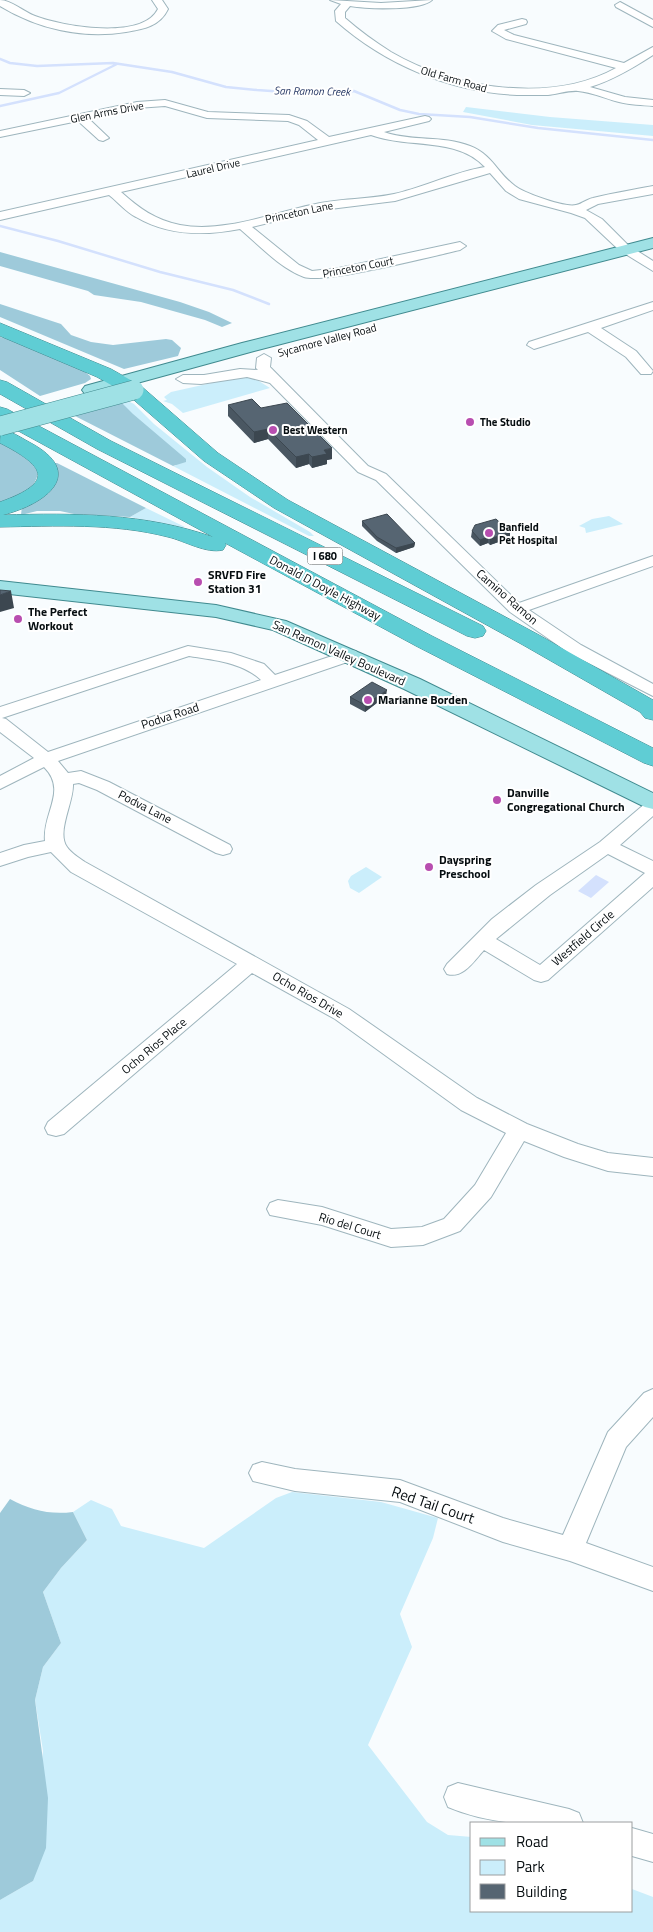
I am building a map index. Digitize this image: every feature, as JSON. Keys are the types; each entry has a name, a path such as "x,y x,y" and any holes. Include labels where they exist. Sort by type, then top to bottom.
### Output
{"highway":[{"path":"0,329 104,373 126,386 211,457 281,504 532,640 648,708 653,713"},
{"name":"I 680","path":"0,386 104,445 653,720"},
{"name":"Donald D Doyle Highway","path":"0,414 424,641 653,758"},
{"path":"0,434 38,457 45,464 48,472 46,482 40,491 16,504 0,509"},
{"path":"0,521 114,520 178,532 247,560 378,625 424,641"}],"main road":[{"name":"Sycamore Valley Road","path":"0,414 91,390 183,379 264,358 640,253 653,243"},
{"name":"Sycamore Valley Road","path":"0,426 248,347 640,253"},
{"name":"San Ramon Valley Boulevard","path":"0,587 216,611 254,618 295,631 350,655 653,804"}],"street":[{"path":"0,2 30,18 90,32 126,30 144,26 161,14 163,8 157,0"},
{"path":"335,0 376,6 427,0"},
{"name":"Old Farm Road","path":"348,3 340,10 340,19 347,26 397,60 422,70 488,89 519,91 578,87 602,80 652,52"},
{"path":"620,5 653,24"},
{"path":"522,22 502,27 497,31 510,37 626,66"},
{"path":"578,87 624,100 653,103"},
{"path":"0,92 24,93"},
{"name":"Glen Arms Drive","path":"0,134 137,105 165,104 207,114 289,118 303,124 328,142"},
{"path":"80,117 103,138"},
{"name":"Laurel Drive","path":"0,216 425,119"},
{"path":"372,132 396,139 457,146 480,155 507,187 533,200 576,210 599,221 616,241 640,253 653,267"},
{"name":"Princeton Lane","path":"112,191 142,215 162,224 192,230 215,229 242,225 322,206 394,197 422,190 463,174 493,169"},
{"path":"576,210 594,201 653,190"},
{"name":"Princeton Court","path":"242,225 294,268 310,275 339,272 460,246"},
{"path":"534,345 653,306"},
{"path":"589,326 631,354 646,372"},
{"name":"Camino Ramon","path":"248,347 279,365 377,464 381,477"},
{"name":"Camino Ramon","path":"264,358 263,368 363,469 381,477 516,609 575,649 653,691"},
{"path":"183,379 206,380 240,372 258,373 274,380"},
{"path":"516,609 653,562"},
{"path":"0,713 188,651 225,657 258,668 272,681"},
{"name":"Podva Road","path":"0,783 46,758 350,655"},
{"path":"637,682 653,676"},
{"path":"0,723 46,758 60,772 65,786 54,835 56,845 24,851 0,860"},
{"name":"Podva Lane","path":"64,780 81,777 103,786 223,849"},
{"path":"454,969 499,924 543,890 607,846 653,804"},
{"name":"Ocho Rios Drive","path":"56,845 78,867 342,1014 469,1104 519,1130 572,1151 608,1162 653,1167"},
{"path":"607,846 653,869"},
{"name":"Westfield Circle","path":"482,940 541,975 653,876"},
{"name":"Ocho Rios Place","path":"56,1128 251,963"},
{"name":"Rio del Court","path":"278,1209 322,1216 391,1238 423,1236 452,1225 483,1191 519,1130"},
{"path":"570,1549 618,1440 653,1400"},
{"name":"Red Tail Court","path":"262,1473 295,1480 400,1491 503,1530 570,1549 653,1579"},
{"path":"458,1797 565,1822"},
{"path":"633,1842 653,1848"}],"green space":[{"path":"466,107 550,117 653,125 653,136 532,125 463,112"},
{"path":"243,376 254,378 270,388 183,413 172,404 163,401 167,400 164,397 171,392"},
{"path":"128,401 134,404 154,424 207,467 250,497 314,536 309,536 173,466 176,466 121,402"},
{"path":"146,508 185,527 181,528 130,517"},
{"path":"609,516 623,524 586,533 585,528 579,526 592,519"},
{"path":"366,867 382,877 359,893 350,888 348,881 351,876"},
{"path":"292,1492 381,1502 438,1518 433,1538 400,1614 412,1647 368,1745 427,1822 448,1835 470,1837 470,1912 633,1912 633,1889 653,1897 653,1932 0,1932 0,1900 33,1881 43,1751 35,1700 43,1667 61,1643 43,1592 61,1568 87,1540 73,1512 91,1500 112,1509 121,1526 204,1548 276,1498"}],"shaded area":[{"path":"0,252 180,302 209,312 232,323 222,327 205,320 141,302 94,295 88,291 0,266"},
{"path":"0,304 61,324 71,335 91,342 113,345 166,339 172,340 181,348 178,356 124,369 0,317"},
{"path":"0,337 10,339 84,371 91,379 85,383 40,396 0,370"},
{"path":"121,402 186,459 186,462 173,466 73,415"},
{"path":"0,440 26,455 38,471 37,478 30,488 19,496 0,503"},
{"path":"53,463 57,463 146,508 130,517 74,514 60,511 37,511 21,515 22,506"},
{"path":"596,875 609,882 591,898 578,891"},
{"path":"10,1499 40,1511 56,1513 73,1512 87,1540 61,1568 43,1592 61,1643 43,1667 35,1700 48,1798 46,1848 33,1881 0,1900 0,1513"}],"building":[{"path":"252,399 261,408 287,403 332,448 324,450 327,454 312,457 309,454 296,457 268,429 254,432 228,405"},
{"path":"387,514 415,543 396,548 377,537 362,521"},
{"path":"496,519 510,532 490,539 488,537 480,540 472,531 475,525"},
{"path":"0,590 11,591 0,595"},
{"path":"372,682 387,690 365,705 350,697"}],"waterway":[{"name":"San Ramon Creek","path":"0,59 10,63 37,66 113,63 172,72 226,87 257,90 285,92 354,91 400,110 419,114 470,117 538,128 653,140"},
{"path":"0,106 59,93 117,64"},
{"path":"0,226 58,241 160,272 233,290 269,304"}],"place":[{"name":"The Studio","path":"470,422"},
{"name":"Best Western","path":"273,430"},
{"name":"Banfield Pet Hospital","path":"489,533"},
{"name":"SRVFD Fire Station 31","path":"198,582"},
{"name":"The Perfect Workout","path":"18,619"},
{"name":"Marianne Borden","path":"368,700"},
{"name":"Danville Congregational Church","path":"497,800"},
{"name":"Dayspring Preschool","path":"429,867"}]}
